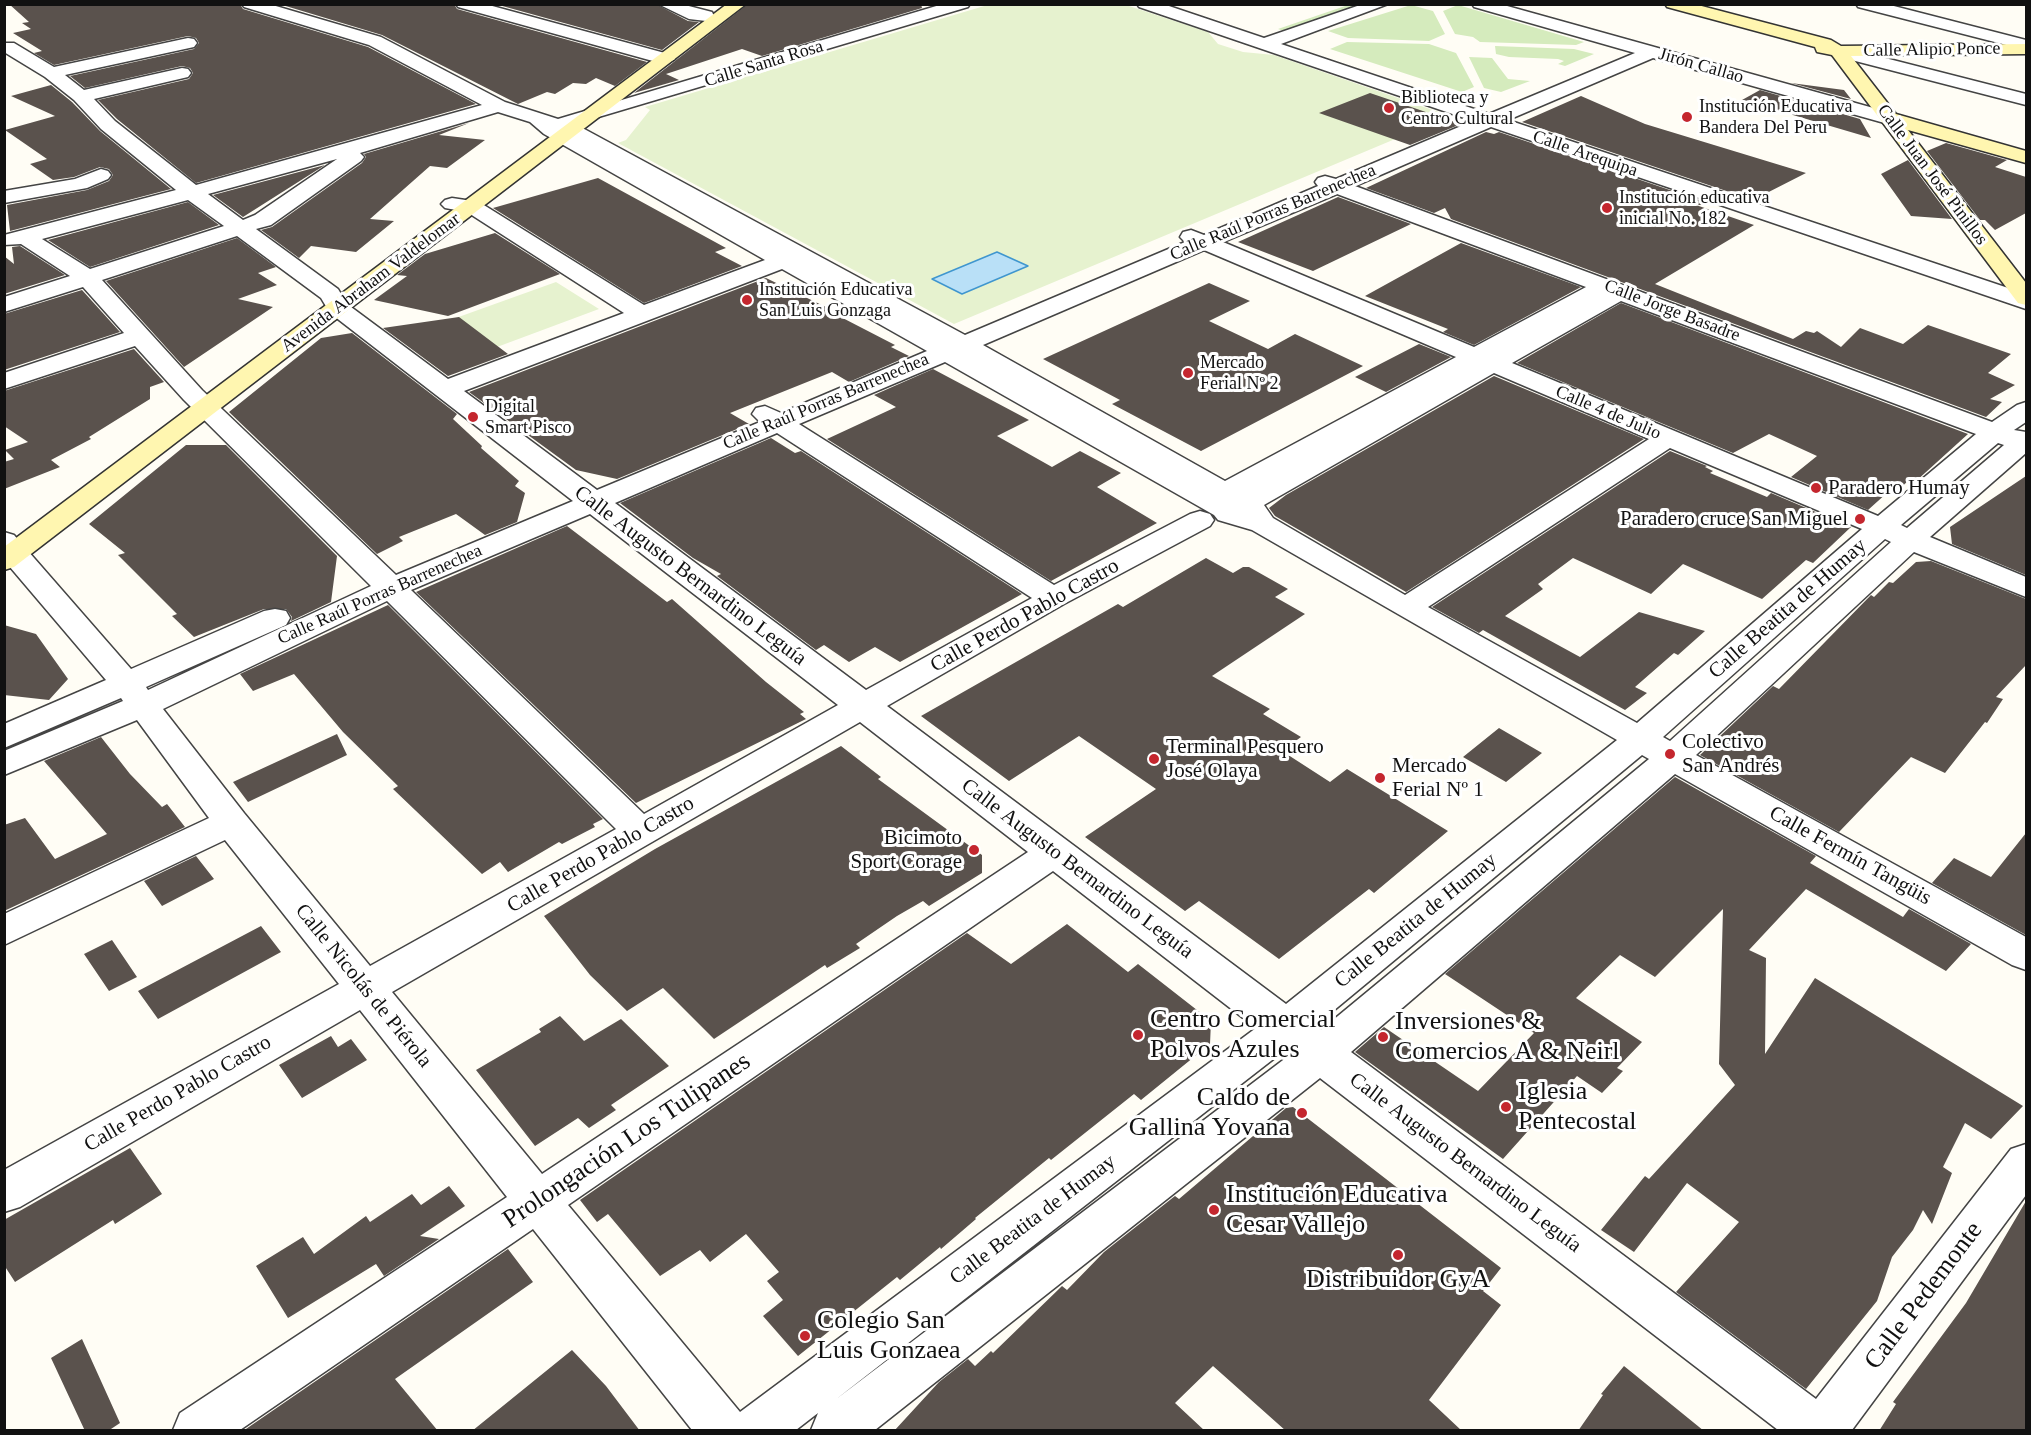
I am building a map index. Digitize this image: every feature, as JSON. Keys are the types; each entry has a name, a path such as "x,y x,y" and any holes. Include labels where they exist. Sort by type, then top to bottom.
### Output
{"street":[{"name":"Calle Fermín Tangüis","path":"249,4 375,41 498,106 558,127 947,343 1229,509 2026,955"},
{"path":"272,11 293,4"},
{"path":"464,4 658,58"},
{"path":"666,4 689,14 714,10"},
{"name":"Avenida Abraham Valdelomar","path":"7,547 462,205 558,127 738,4"},
{"name":"Calle Santa Rosa","path":"597,112 647,99 936,7 962,4"},
{"name":"Calle Arequipa","path":"1144,4 1258,38"},
{"name":"Calle Arequipa","path":"1168,4 1258,38 1489,117 2025,297"},
{"path":"1258,38 1334,4"},
{"path":"1258,38 1380,4"},
{"name":"Jirón Callao","path":"1480,4 2026,158"},
{"path":"1653,4 2026,100"},
{"path":"1673,4 1825,44 1838,51"},
{"path":"1864,4 2026,38"},
{"path":"1891,4 2026,47"},
{"name":"Avenida Abraham Valdelomar","path":"558,127 597,112 624,91 714,10"},
{"path":"51,74 188,43"},
{"name":"Calle Augusto Bernardino Leguía","path":"8,47 81,96 108,125 445,389 1817,1431"},
{"name":"Calle Alipio Ponce","path":"1838,51 2026,47"},
{"name":"Calle Raúl Porras Barrenechea","path":"4,764 135,694 383,581 1645,50"},
{"name":"Calle Juan José Pinillos","path":"1838,51 2025,297"},
{"path":"81,96 182,74"},
{"path":"624,91 630,99 647,99"},
{"path":"15,239 193,193 498,106"},
{"path":"4,305 263,220 375,142"},
{"path":"4,197 80,184 101,175"},
{"name":"Calle Jorge Basadre","path":"1328,183 1613,289 2018,432"},
{"path":"462,205 642,314"},
{"path":"15,239 87,277 200,402 641,832"},
{"name":"Calle 4 de Julio","path":"1197,239 2026,588"},
{"path":"445,389 792,257"},
{"name":"Calle Perdo Pablo Castro","path":"4,1193 1053,598 1229,509 1484,359 1613,289"},
{"path":"4,382 140,336"},
{"path":"772,419 1053,598"},
{"name":"Calle Beatita de Humay","path":"757,1431 1286,1027 1896,534 2018,432"},
{"path":"1406,608 1668,438"},
{"name":"Calle Beatita de Humay","path":"836,1431 1321,1054 1672,757 1896,534"},
{"name":"Calle Nicolás de Piérola","path":"7,547 135,694 231,822 536,1203 723,1431"},
{"name":"Calle Raúl Porras Barrenechea","path":"4,737 135,694"},
{"path":"4,931 231,822"},
{"name":"Prolongación Los Tulipanes","path":"198,1431 1055,852"},
{"name":"Calle Pedemonte","path":"1822,1431 2026,1162"}],"green space":[{"path":"991,4 1126,5 1208,32 1218,44 1243,52 1274,55 1450,116 954,324 618,143 626,140 650,110 645,107"},
{"path":"1348,5 1370,5 1284,31 1278,29"},
{"path":"1411,5 1433,11 1445,34 1429,41 1348,38 1328,31"},
{"path":"1458,5 1584,42 1576,45 1480,42 1473,37 1455,34 1443,11"},
{"path":"1347,42 1429,44 1456,53 1474,87 1462,92 1330,49"},
{"path":"1495,46 1574,49 1594,54 1565,66 1558,64 1564,61 1558,59 1509,57 1496,54"},
{"path":"1469,57 1492,58 1508,79 1530,81 1501,92 1484,88"},
{"path":"556,282 599,309 497,347 453,319"}],"water":[{"path":"997,252 1028,266 962,294 932,279"}],"building":[{"path":"9,4 240,4 243,9 368,47 476,104 196,183 117,119 98,100 189,79 193,73 190,68 182,66 85,88 70,76 194,49 199,43 196,38 188,36 54,65 34,53 42,51 13,33 31,29 22,23 29,22"},
{"path":"279,4 454,4 457,9 647,62 615,86 596,78 586,84 573,83 555,94 547,92 518,104 382,35"},
{"path":"495,4 656,4 688,21 699,22 662,50"},
{"path":"748,4 921,4 922,8 762,56 742,49 666,74 679,80 634,93"},
{"path":"1791,83 1844,90 1851,99"},
{"path":"51,85 72,102 100,131 171,189 10,231 7,205 87,190 109,181 113,175 109,169 100,167 74,177 53,180 30,164 47,159 5,130 55,116 11,96"},
{"path":"1760,90 1860,119 1871,138 1742,100"},
{"path":"1370,93 1461,124 1410,145 1319,113"},
{"path":"1581,96 1645,124 1806,173 1753,200 1522,122"},
{"path":"469,123 439,135 485,140 447,168 430,166 370,219 394,221 356,252 311,246 299,258 261,230 272,227 362,163 366,157 364,154"},
{"path":"1486,132 1494,134 1499,132 1714,205 1696,205 1754,225 1655,284 1793,339 1806,331 1814,333 1817,331 1841,347 1860,328 1903,344 1928,325 2011,354 1988,373 2015,385 1990,399 2002,402 1986,417 1451,219 1445,208 1434,213 1366,188"},
{"path":"1946,143 2007,160 1995,167 2026,177 2026,213 1995,230 1985,220 1980,220 1927,151"},
{"path":"1908,160 1952,219 1911,216 1881,174"},
{"path":"325,165 243,217 213,195"},
{"path":"598,178 726,248 715,252 742,266 644,303 493,208"},
{"path":"1338,197 1411,224 1313,271 1238,242"},
{"path":"188,202 219,225 90,267 48,240"},
{"path":"495,233 560,274 448,316 374,300 407,276 397,275 425,254"},
{"path":"237,238 276,267 258,273 277,285 238,299 273,307 184,367 106,281"},
{"path":"1461,243 1581,287 1474,345 1443,332 1448,329 1365,296"},
{"path":"20,246 65,275 4,294 4,256 14,264 12,247"},
{"path":"766,278 836,312 833,313 895,345 891,347 909,356 849,382 832,372 730,413 749,424 617,479 576,470 469,392"},
{"name":"Mercado Ferial Nº 2","path":"1209,283 1250,301 1209,321 1268,349 1295,334 1363,366 1201,451 1112,404 1120,400 1043,359"},
{"path":"82,290 120,332 4,370 4,314"},
{"path":"1621,303 1968,434 1915,482 1909,480 1894,494 1888,492 1868,510 1791,477 1817,456 1769,434 1733,453 1517,363"},
{"path":"459,317 508,354 448,376 383,328"},
{"path":"352,333 457,414 453,419 482,446 481,448 519,481 515,486 525,493 517,522 485,535 456,514 399,537 403,541 377,554 229,412 321,338"},
{"path":"1419,344 1451,357 1386,392 1355,377"},
{"path":"134,349 164,382 150,387 150,399 89,437 91,439 51,460 60,467 4,489 4,462 14,459 5,450 28,442 4,426 4,391"},
{"path":"933,369 1029,420 997,436 1052,467 1080,451 1121,473 1097,487 1157,523 1051,581 827,439 896,407 874,395"},
{"path":"1494,376 1644,439 1406,592 1275,516 1269,508 1286,495"},
{"path":"771,438 795,453 801,451 1022,594 900,662 875,647 849,662 824,645 816,650 717,576 721,574 693,558 620,503"},
{"path":"186,445 226,445 337,556 331,602 291,621 292,617 286,609 264,609 194,637 172,616 177,614 118,555 125,553 89,524"},
{"path":"1670,451 1707,466 1705,467 1713,471 1710,473 1767,497 1771,493 1851,527 1813,563 1806,560 1762,599 1683,564 1651,594 1573,558 1538,584 1543,589 1505,616 1580,657 1639,612 1705,631 1678,655 1674,653 1635,687 1647,693 1625,710 1483,630 1479,633 1432,607"},
{"path":"2026,476 2026,575 1952,544 1950,527"},
{"path":"567,526 667,602 672,599 766,682 804,712 800,714 806,719 636,803 416,592"},
{"path":"1206,558 1233,573 1243,567 1249,567 1288,589 1275,597 1305,614 1212,676 1270,709 1263,714 1301,737 1282,751 1330,782 1347,769 1448,831 1374,893 1369,889 1279,959 1199,901 1185,911 1085,837 1156,789 1079,736 1009,781 921,716 1118,604 1123,607"},
{"path":"1931,561 2026,599 2026,665 1996,697 2003,699 1987,723 1985,722 1945,773 1911,757 1839,832 1700,755 1773,686 1779,689 1871,595 1874,597 1889,582 1893,583 1916,562"},
{"path":"388,605 603,819 593,824 595,827 562,844 559,842 508,872 500,862 482,874 393,789 398,786 343,732 294,674 253,691 240,674"},
{"path":"4,625 36,634 68,679 49,700 4,695"},
{"path":"1499,728 1542,753 1506,782 1463,757"},
{"path":"337,734 347,755 248,802 233,782"},
{"path":"101,737 130,774 162,807 167,804 185,827 4,911 4,825 25,818 55,859 107,834 44,761"},
{"path":"841,746 881,777 878,779 982,855 982,873 929,906 923,901 897,916 856,944 860,948 827,968 825,965 714,1039 663,988 627,1011 590,975 544,916 655,849"},
{"path":"1675,777 1816,856 1810,863 1903,917 1909,909 1971,944 1946,971 1806,889 1749,950 1766,958 1765,1054 1815,978 2023,1106 1991,1139 1965,1123 1943,1167 1952,1173 1932,1224 1923,1210 1913,1230 1892,1257 1877,1301 1806,1389 1676,1292 1739,1222 1687,1183 1634,1252 1601,1230 1645,1176 1649,1179 1735,1085 1719,1064 1723,909 1655,977 1620,955 1576,998 1642,1042 1617,1068 1623,1071 1602,1093 1577,1076 1503,1159 1355,1052 1384,1027 1478,1091 1534,1033 1445,974"},
{"path":"2026,833 2026,935 1932,883 1954,858 1991,877"},
{"path":"196,856 214,879 162,906 144,881"},
{"path":"1067,924 1128,972 1138,964 1211,1021 1210,1044 1141,1100 1134,1094 1051,1160 1049,1158 941,1249 940,1247 900,1280 897,1277 798,1356 763,1316 783,1300 767,1281 779,1272 746,1234 710,1262 700,1250 660,1276 608,1214 597,1222 580,1200 967,933 1011,964"},
{"path":"261,926 281,952 158,1019 138,991"},
{"path":"112,940 137,977 109,991 84,954"},
{"path":"560,1016 584,1041 621,1019 669,1066 611,1105 616,1110 589,1128 578,1118 535,1146 476,1070 541,1032 539,1029"},
{"path":"331,1036 338,1047 351,1039 367,1060 302,1098 279,1065"},
{"path":"1293,1107 1501,1268 1483,1291 1501,1305 1429,1400 1462,1431 1286,1431 1213,1366 1175,1403 1205,1431 894,1431 939,1382 968,1359 975,1366 991,1351 993,1353 1062,1286 1067,1290 1104,1252 1175,1196 1179,1199 1286,1108"},
{"path":"130,1148 162,1194 115,1224 113,1220 15,1282 4,1265 4,1220"},
{"path":"449,1186 465,1206 420,1236 439,1239 384,1276 376,1264 288,1318 256,1266 303,1237 314,1254 366,1216 370,1222 412,1194 421,1205"},
{"path":"2026,1201 2026,1431 1879,1431 1896,1404 1893,1402 1966,1303"},
{"path":"508,1249 533,1282 395,1379 438,1431 243,1431"},
{"path":"82,1339 120,1423 108,1431 85,1431 51,1358"},
{"path":"572,1350 606,1386 640,1431 472,1431"},
{"path":"1624,1366 1704,1431 1578,1431 1603,1395 1601,1394"}],"place":[{"name":"Biblioteca y Centro Cultural","path":"1389,108"},
{"name":"Institución Educativa Bandera Del Peru","path":"1687,117"},
{"name":"Institución educativa inicial No. 182","path":"1607,208"},
{"name":"Institución Educativa San Luis Gonzaga","path":"747,300"},
{"name":"Mercado Ferial Nº 2","path":"1188,373"},
{"name":"Digital Smart Pisco","path":"473,417"},
{"name":"Paradero Humay","path":"1816,488"},
{"name":"Paradero cruce San Miguel","path":"1860,519"},
{"name":"Colectivo San Andrés","path":"1670,754"},
{"name":"Terminal Pesquero José Olaya","path":"1154,759"},
{"name":"Mercado Ferial Nº 1","path":"1380,778"},
{"name":"Bicimoto Sport Corage","path":"974,850"},
{"name":"Centro Comercial Polvos Azules","path":"1138,1035"},
{"name":"Inversiones & Comercios A & Neirl","path":"1383,1037"},
{"name":"Iglesia Pentecostal","path":"1506,1107"},
{"name":"Caldo de Gallina Yovana","path":"1302,1113"},
{"name":"Institución Educativa Cesar Vallejo","path":"1214,1210"},
{"name":"Distribuidor GyA","path":"1398,1255"},
{"name":"Colegio San Luis Gonzaea","path":"805,1336"}]}
